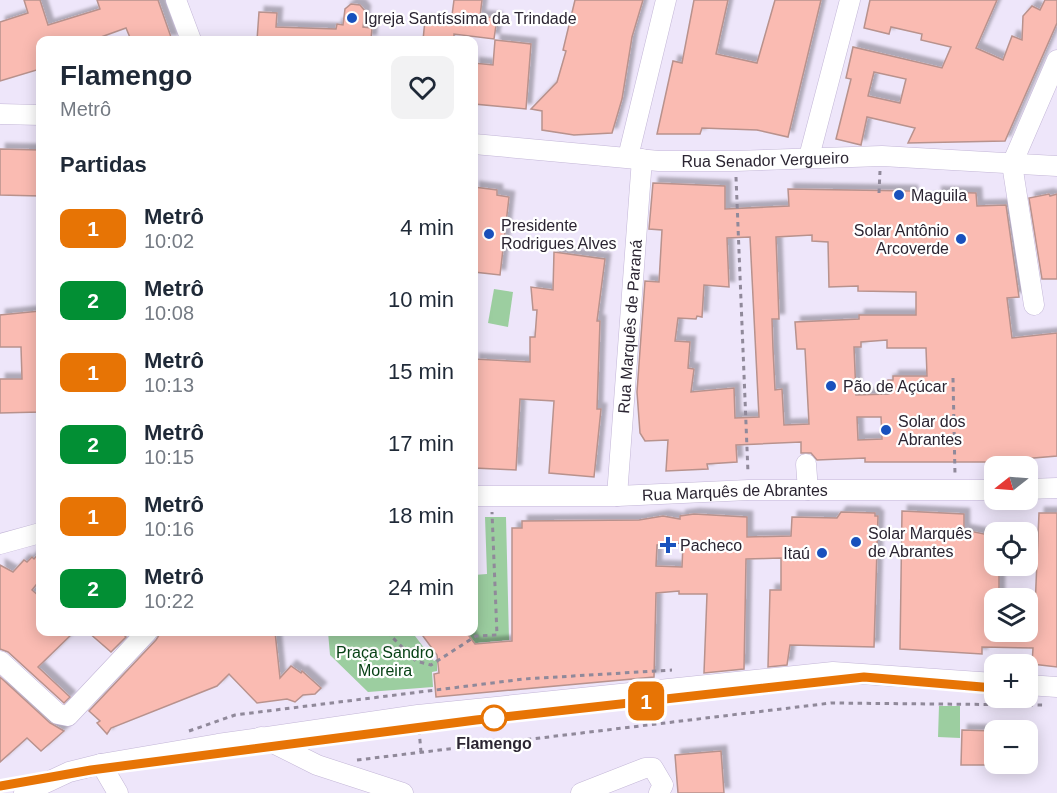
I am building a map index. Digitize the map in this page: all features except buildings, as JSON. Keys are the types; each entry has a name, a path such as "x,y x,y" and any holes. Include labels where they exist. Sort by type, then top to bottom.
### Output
{"street":[{"path":"177,0 190,36"},
{"name":"Rua Marquês de Paraná","path":"616,496 635,158 666,0"},
{"path":"809,157 850,0"},
{"path":"1034,305 1012,164 1057,60"},
{"path":"0,114 36,115"},
{"name":"Rua Senador Vergueiro","path":"478,144 635,158 736,162 809,157 882,156 1057,166"},
{"path":"806,464 808,490"},
{"path":"1038,489 1057,488"},
{"name":"Rua Marquês de Abrantes","path":"483,496 616,496 749,490 984,490"},
{"path":"0,544 36,534"},
{"path":"0,661 58,714 68,716 143,636"},
{"path":"24,793 69,772 101,764 261,737 418,715 833,672 984,682"},
{"path":"1038,686 1057,687"},
{"path":"261,737 317,765 403,793"},
{"path":"101,764 118,793"},
{"path":"581,793 634,771 653,768 663,784 658,793"}],"path":[{"path":"736,162 749,490"},
{"path":"953,378 956,491"},
{"path":"478,636 497,635 483,496"},
{"path":"391,636 417,661 431,665 476,636"},
{"path":"352,761 831,702 1045,705"}],"green space":[{"path":"494,289 513,292 508,327 488,323"},
{"name":"Praça Sandro Moreira","path":"485,517 506,517 509,640 464,644 465,658 437,663 437,671 432,672 433,687 368,692 330,655 328,636 415,636 434,661 469,636 478,636 478,575 487,574"},
{"path":"939,706 960,706 960,738 938,737"}],"metro line":[{"name":"1","path":"0,786 91,770 476,720 864,677 984,687"}],"place":[{"name":"Igreja Santíssima da Trindade","path":"352,18"},
{"name":"Maguila","path":"899,195"},
{"name":"Presidente Rodrigues Alves","path":"489,234"},
{"name":"Solar Antônio Arcoverde","path":"961,239"},
{"name":"Pão de Açúcar","path":"831,386"},
{"name":"Solar dos Abrantes","path":"886,430"},
{"name":"Solar Marquês de Abrantes","path":"856,542"},
{"name":"Pacheco","path":"668,545"},
{"name":"Itaú","path":"822,553"},
{"name":"Flamengo","path":"494,718"}]}
